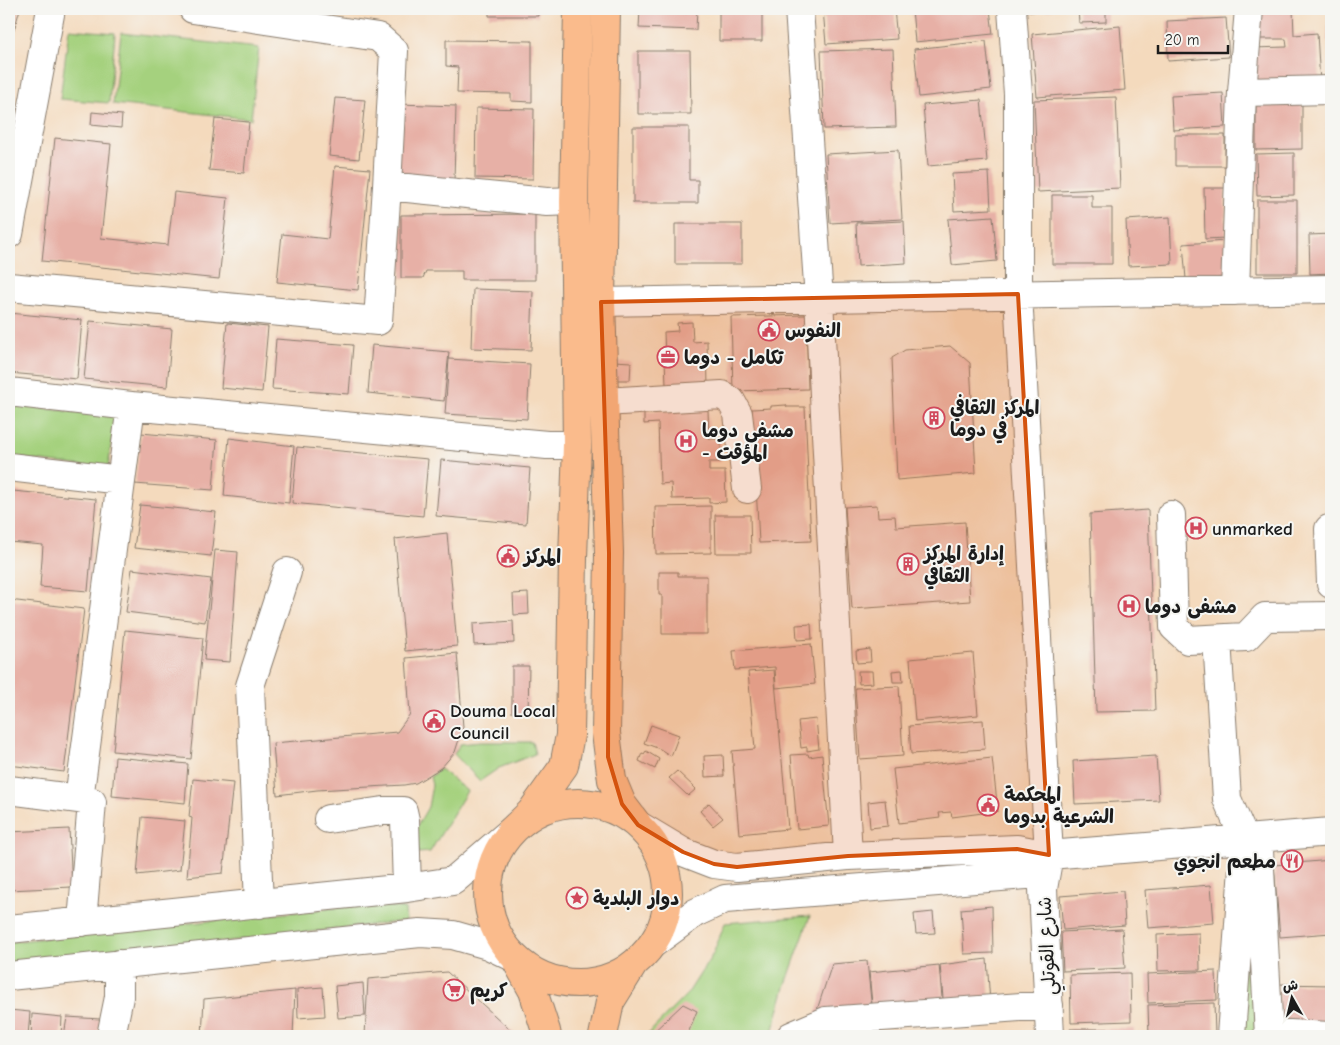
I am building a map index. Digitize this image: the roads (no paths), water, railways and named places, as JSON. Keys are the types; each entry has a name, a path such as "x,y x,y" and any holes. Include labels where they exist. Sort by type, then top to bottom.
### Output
{"main road":[{"path":"578,9 574,201 604,402 609,553 607,741 612,780 622,804 655,845 665,868 669,894 665,920 654,943 633,965 610,1002 603,1036"},
{"path":"547,1036 533,991 515,958 498,936 488,910 488,882 495,856 510,832 531,812 564,766 570,735 577,445 606,9"},
{"path":"573,558 609,553"},
{"path":"510,832 532,815 559,805 587,803 614,810 638,825"},
{"path":"515,958 536,974 568,983 586,984 611,978 633,965"}],"street":[{"path":"9,234 19,118 51,9"},
{"path":"9,286 378,321 394,51 378,37 193,9"},
{"path":"799,9 819,299 848,856"},
{"name":"شارع القوتلي","path":"1012,9 1018,94 1018,294 1049,855 1043,889 1050,1036"},
{"path":"1235,292 1242,92 1249,9"},
{"path":"1242,92 1331,90"},
{"path":"387,186 547,202 574,201"},
{"path":"588,302 1331,289"},
{"path":"9,392 130,406 546,444 577,445"},
{"path":"604,402 722,395 731,401 738,414 747,489"},
{"path":"79,799 130,406"},
{"path":"9,467 121,480"},
{"path":"1171,515 1174,627 1188,640 1246,637 1265,617 1331,616"},
{"path":"1329,529 1331,584"},
{"path":"259,904 250,686 287,572"},
{"path":"1217,639 1227,799 1252,840 1269,1034 1331,1036"},
{"path":"9,790 92,802 82,922"},
{"path":"328,820 383,811 403,810 407,888"},
{"path":"638,825 683,852 714,864 736,867 848,856 1017,849 1049,855 1252,840 1331,832"},
{"path":"9,929 407,888 453,881 510,832"},
{"path":"1231,1036 1252,840"},
{"path":"654,943 694,913 725,899 1026,875 1049,855"},
{"path":"9,976 420,933 453,935 488,945 515,958"},
{"path":"111,1036 119,997 119,964"},
{"path":"791,1036 826,1021 1049,1005"}],"place":[{"name":"النفوس","path":"769,330"},
{"name":"تكامل - دوما","path":"668,357"},
{"name":"المركز الثقافي في دوما","path":"934,418"},
{"name":"مشفى دوما - المؤقت","path":"686,441"},
{"name":"unmarked","path":"1196,528"},
{"name":"المركز","path":"508,556"},
{"name":"إدارة المركز الثقافي","path":"908,564"},
{"name":"مشفى دوما","path":"1129,606"},
{"name":"Douma Local Council","path":"434,721"},
{"name":"المحكمة الشرعية بدوما","path":"988,805"},
{"name":"مطعم انجوي","path":"1292,861"},
{"name":"دوار البلدية","path":"577,898"},
{"name":"كريم","path":"454,990"}]}
